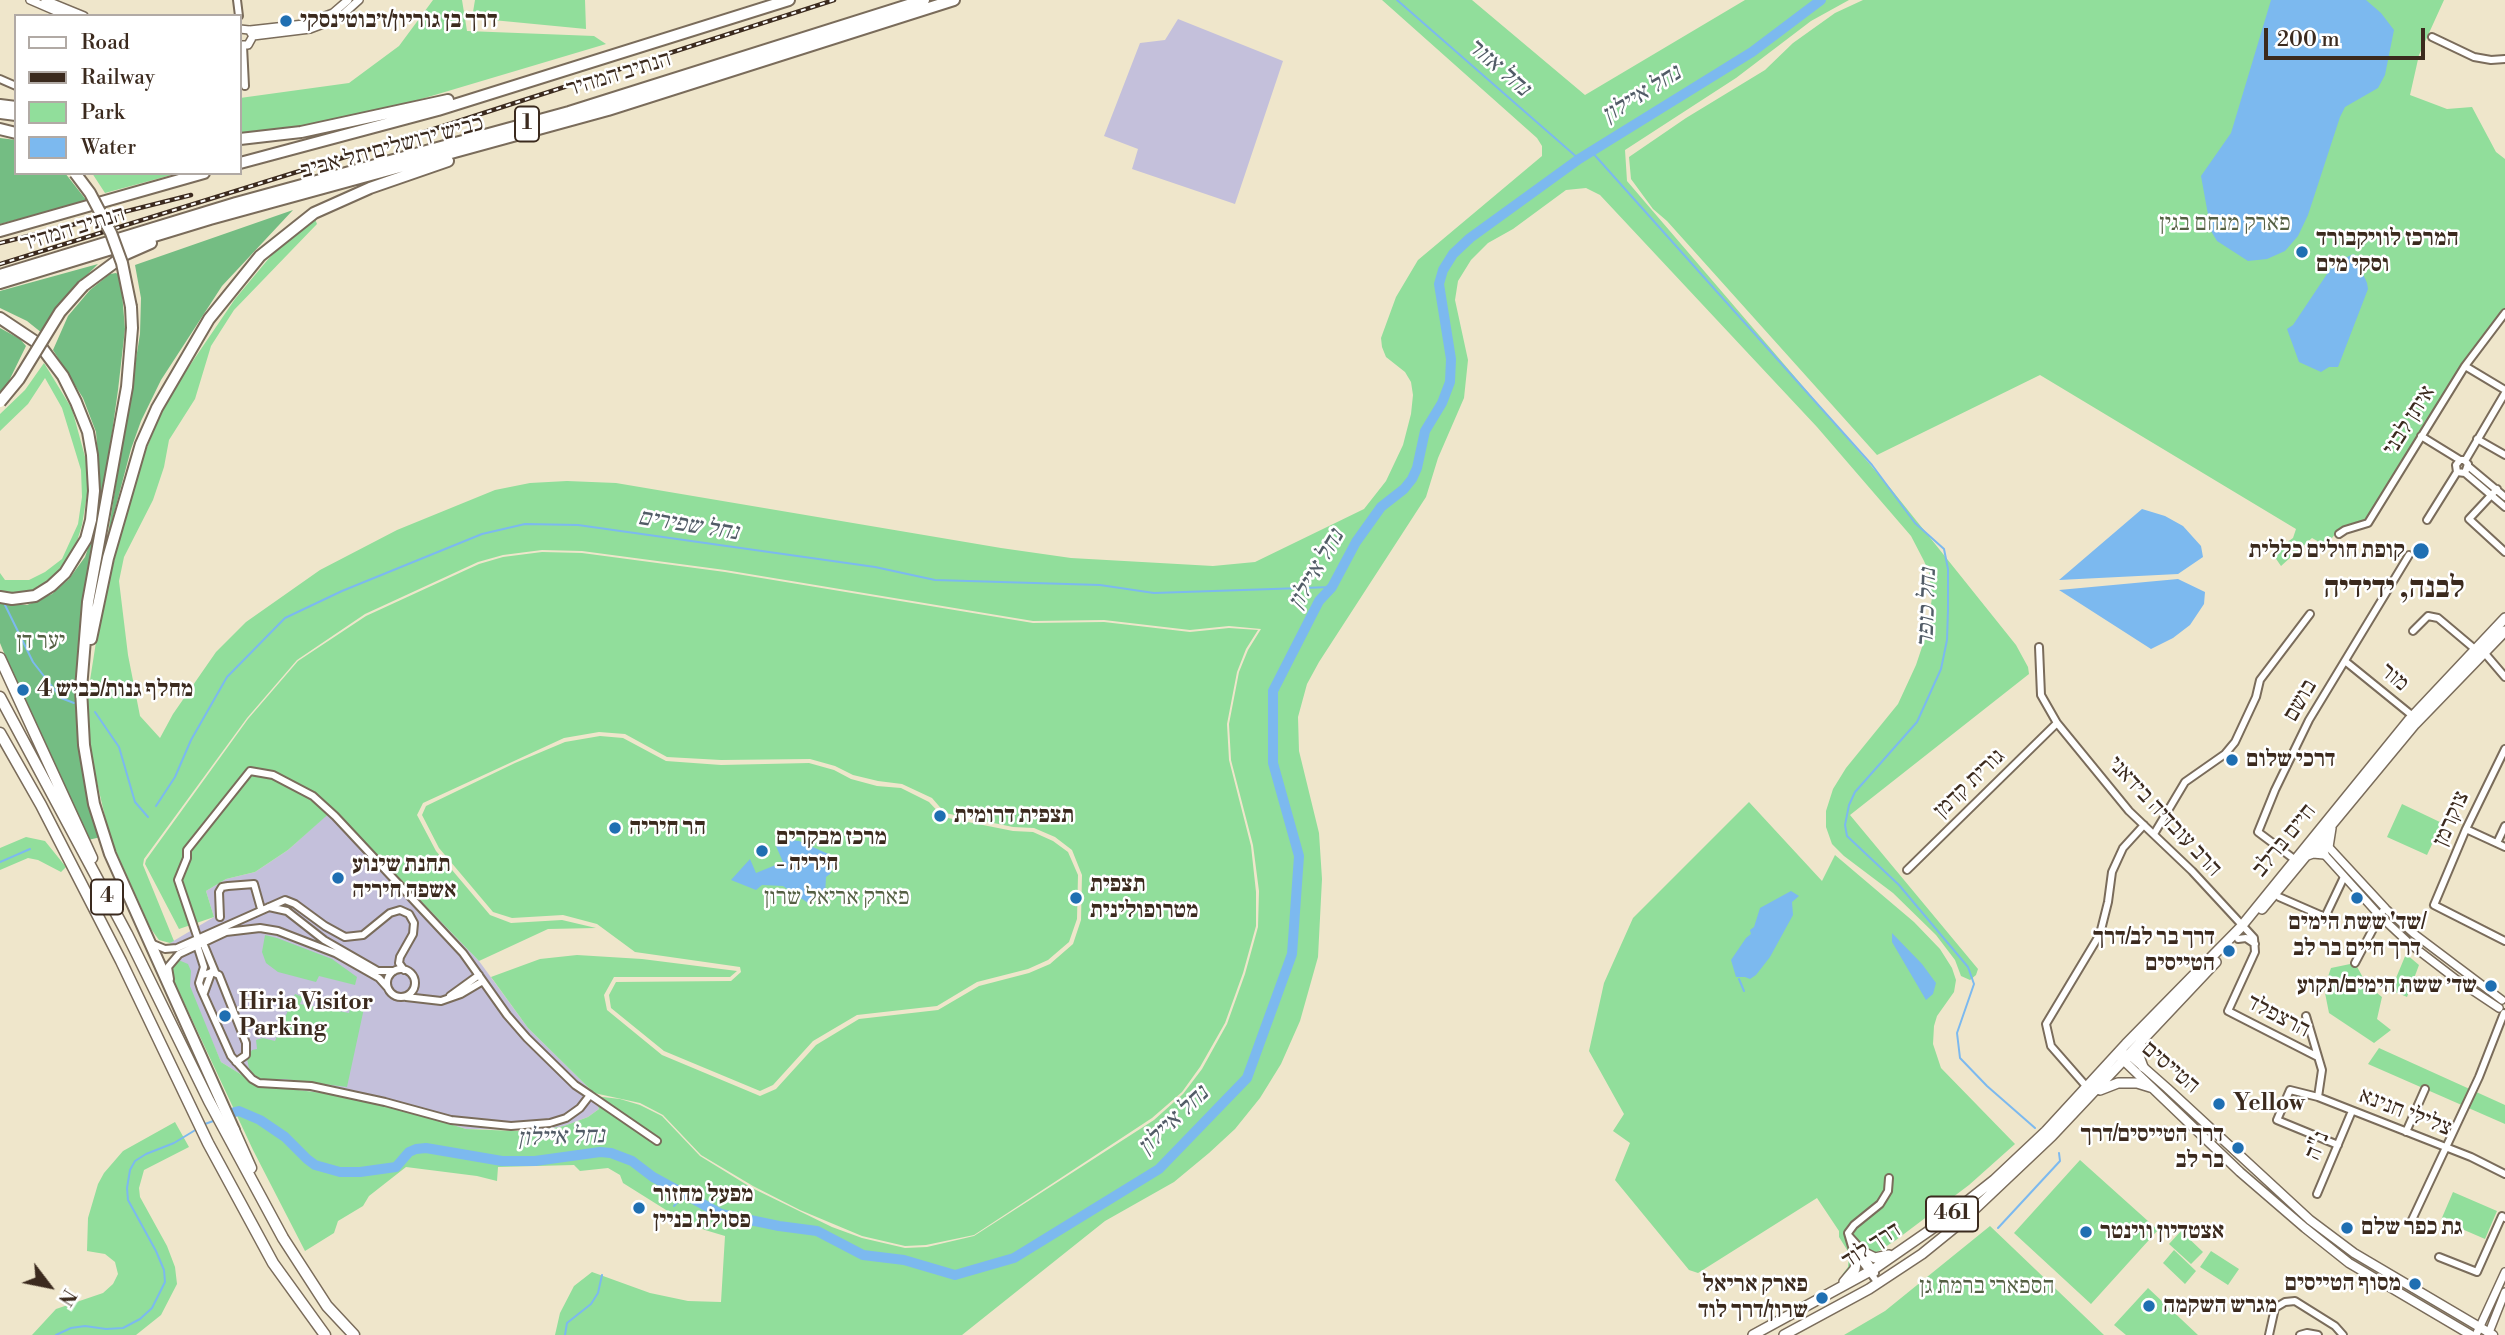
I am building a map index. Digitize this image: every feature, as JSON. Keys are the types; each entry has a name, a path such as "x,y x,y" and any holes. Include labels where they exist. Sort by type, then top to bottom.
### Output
{"highway":[{"name":"כביש ירושלים תל אביב","path":"242,162 384,125 789,0"},
{"name":"הנתיב המהיר","path":"0,275 226,205 569,112 924,0"},
{"name":"כביש ירושלים תל אביב","path":"0,283 211,219 667,92 954,0"},
{"path":"242,139 301,132 522,84"},
{"path":"82,718 97,604 133,468 149,424 169,387 209,319 234,287 286,233 326,207 370,188 554,125"},
{"path":"76,175 90,193 111,233 122,263 131,307 132,328 125,399 88,602 81,670 82,718 91,789 99,823 230,1132 283,1238 320,1296 354,1335"},
{"path":"0,231 197,175"},
{"path":"0,402 19,379 60,312 83,286 126,254 211,219"},
{"path":"0,318 39,344 63,376 88,432 94,491 86,539 65,573 35,596 12,599 0,597"},
{"path":"0,658 127,934"},
{"name":"4","path":"0,696 214,1098"},
{"name":"4","path":"0,733 41,805 115,949 190,1110 273,1263 325,1335"}],"main road":[{"name":"חיים ברלב","path":"2123,1056 2245,927 2417,717 2505,618"},
{"name":"חיים ברלב","path":"2479,650 2505,631"},
{"name":"חיים ברלב","path":"2316,838 2333,822 2417,717"},
{"path":"2299,858 2326,851 2333,822"},
{"name":"חיים ברלב","path":"2123,1056 2144,1038 2238,939 2245,927"},
{"path":"2143,1067 2138,1056 2144,1038"},
{"name":"דרך לוד","path":"1753,1335 1871,1271 1956,1211 1994,1180 2123,1056"},
{"name":"הטייסים","path":"2123,1056 2143,1067 2310,1220 2354,1253 2483,1334"},
{"name":"הטייסים","path":"2123,1056 2150,1087 2240,1172 2349,1263 2483,1334"},
{"path":"2088,1091 2118,1083 2137,1083 2150,1087"},
{"name":"דרך לוד","path":"1784,1335 1878,1283 1922,1254 2018,1169 2088,1091"},
{"path":"1834,1292 1854,1272 1860,1254 1875,1258 1898,1253"}],"street":[{"path":"30,0 62,14"},
{"path":"45,0 79,14"},
{"path":"246,31 304,24 333,13 348,0"},
{"path":"246,31 310,29 338,18 359,0"},
{"path":"242,46 251,44 246,31"},
{"path":"2432,37 2474,57 2505,59"},
{"path":"242,56 245,86"},
{"name":"איתן לבני","path":"2339,534 2368,523 2465,366 2505,313"},
{"path":"2427,520 2505,392 2465,366"},
{"path":"2420,438 2462,466 2494,492 2505,497"},
{"path":"2477,439 2505,455"},
{"path":"2494,492 2505,507"},
{"path":"2494,492 2469,519 2505,552"},
{"name":"בושם","path":"2299,858 2258,832 2309,720 2409,555"},
{"path":"2154,834 2185,782 2225,754 2235,742 2256,697 2260,680 2310,614"},
{"path":"2413,631 2428,616 2438,618 2479,650 2505,677"},
{"name":"הרב עובדיה בידאני","path":"2039,647 2041,695 2057,723 2129,811 2245,927"},
{"name":"מור","path":"2345,661 2417,717"},
{"name":"גורית קדמן","path":"1907,870 2057,723"},
{"name":"צוקרמן","path":"2505,749 2466,829 2434,905 2505,941"},
{"path":"590,1095 574,1113 550,1123 511,1126 452,1120 317,1087 259,1083 252,1079 228,1050 203,995 200,983 204,967 199,942 178,880 187,858 187,850 246,775 253,771 290,782 313,796 463,953 507,1015 527,1038 575,1085 590,1095 657,1140"},
{"path":"2088,1091 2051,1045 2046,1024 2100,934 2112,872 2123,848 2144,825"},
{"path":"2497,843 2505,826"},
{"path":"2466,829 2505,847"},
{"path":"2316,838 2344,877 2410,944 2503,1007"},
{"path":"2326,851 2386,909 2503,1007"},
{"path":"2279,897 2325,917 2344,877"},
{"path":"220,917 219,891 228,886 254,884 262,909"},
{"path":"177,1004 168,967 174,957 262,909 285,900 335,933 355,938 370,930 390,913 405,911 412,918 414,928 399,963 411,974 422,998 437,1002"},
{"path":"262,909 276,907 287,911 318,936 378,971 404,970"},
{"path":"2355,963 2379,915 2386,909"},
{"path":"2245,927 2254,938 2256,946"},
{"path":"143,931 155,946 165,949 199,942 226,932 270,929 335,953 379,978 394,995 437,1002 481,978"},
{"path":"2238,939 2248,939 2256,946"},
{"path":"199,942 213,970 222,981 248,1049 246,1055 236,1062"},
{"name":"הרצפלד","path":"2256,946 2228,1011 2318,1057"},
{"path":"203,975 213,970"},
{"path":"203,995 213,970"},
{"path":"387,987 388,978 394,971"},
{"path":"405,996 413,989 414,981"},
{"path":"2411,1222 2479,1077 2503,1007"},
{"name":"נ\"ה","path":"2306,1016 2322,1070 2318,1097"},
{"path":"2406,1132 2425,1088"},
{"name":"צלילי חנינא","path":"2338,1145 2277,1120 2290,1090 2318,1097 2446,1147 2505,1174"},
{"name":"נ\"ה","path":"2317,1194 2352,1111"},
{"path":"1878,1283 1848,1235 1853,1225 1880,1204 1888,1191 1889,1178"},
{"path":"2440,1257 2477,1272 2502,1216 2505,1218"},
{"path":"2483,1334 2505,1272"},
{"path":"2483,1334 2505,1292"},
{"path":"2269,1335 2275,1308 2284,1302 2295,1301 2335,1326 2343,1335"},
{"path":"2300,1335 2318,1335"}],"shaded area":[{"path":"1178,19 1283,61 1235,204 1132,169 1138,149 1104,136 1140,43 1165,40"},
{"path":"333,809 479,961 528,1028 594,1093 599,1109 588,1117 564,1126 543,1130 466,1129 338,1095 258,1085 221,1062 170,943 214,917 206,891 226,879 255,872 288,850"}],"green space":[{"path":"433,0 462,0 467,31 594,36 606,44 381,111 298,128 242,134 242,98 349,83 399,46"},
{"path":"475,0 585,0 586,29 472,18"},
{"path":"1382,0 1472,0 1585,95 1745,0 1849,0 1811,21 1736,78 1625,150 1627,181 1891,489 2016,645 2028,667 2029,674 1850,815 1978,969 1976,975 1970,980 1961,976 1955,960 1936,935 1893,893 1844,856 1832,844 1826,827 1826,811 1833,789 1846,768 1898,704 1926,635 1932,598 1929,573 1911,536 1817,427 1600,195 1586,188 1566,190 1513,229 1488,243 1471,260 1458,281 1455,300 1468,360 1464,398 1438,458 1426,497 1307,684 1298,717 1299,751 1319,833 1322,879 1318,957 1300,1021 1281,1064 1260,1098 1235,1129 1209,1153 1174,1182 1105,1221 962,1335 555,1335 560,1313 574,1286 592,1272 650,1293 688,1301 721,1302 725,1236 682,1220 623,1183 620,1175 608,1168 580,1171 574,1165 498,1167 497,1181 406,1167 369,1196 363,1206 338,1221 334,1233 305,1251 253,1150 173,979 170,969 176,959 188,964 191,971 190,986 221,1062 258,1085 338,1095 466,1129 516,1131 564,1126 588,1117 599,1109 594,1096 620,1099 662,1116 700,1156 752,1188 832,1227 862,1238 905,1248 927,1247 974,1236 1154,1120 1183,1094 1202,1069 1227,1024 1258,927 1259,891 1253,845 1231,760 1229,724 1239,672 1261,629 1229,626 1190,630 1104,620 1033,621 725,570 582,551 542,550 503,555 478,562 365,614 297,660 247,718 144,859 143,865 174,941 170,943 159,940 151,929 110,838 88,744 88,693 99,623 134,479 167,399 235,299 270,257 299,229 315,219 317,224 234,310 211,346 195,399 169,440 164,467 153,500 124,557 119,581 128,655 140,716 160,738 173,714 216,652 246,622 320,570 397,530 495,490 530,483 616,483 1071,558 1213,566 1255,562 1364,509 1386,481 1403,445 1413,395 1411,382 1405,372 1386,357 1382,347 1381,338 1396,297 1418,260 1542,156 1542,146 1537,138"},
{"name":"פארק מנחם בגין","path":"1863,0 2444,0 2419,55 2410,95 2447,109 2472,107 2496,152 2505,159 2505,311 2366,522 2351,524 2338,530 2326,546 2312,538 2281,566 2272,553 2293,538 2296,529 2040,375 1877,455 1667,221 1653,209 1631,179 1629,157 1686,118 1765,70 1793,43 1835,13"},
{"path":"0,138 14,140 14,175 67,175 87,201 0,224"},
{"path":"93,175 172,175 105,193"},
{"path":"293,210 222,286 161,380 131,449 107,540 140,334 141,298 135,265"},
{"path":"98,264 67,295 42,333 27,321 0,308 0,291"},
{"name":"יער דן","path":"110,274 119,275 122,293 125,329 78,675 101,837 88,840 26,707 0,643 0,602 27,605 52,594 69,579 85,557 93,534 100,482 96,432 83,398 53,350 68,316 90,290"},
{"path":"0,328 20,339 26,346 6,387 0,393"},
{"path":"44,363 72,409 87,464 87,495 74,551 60,571 43,587 8,596 0,593 0,573 5,580 29,580 45,572 62,559 78,524 82,497 81,470 62,408 45,378 28,404 0,431 0,414 25,390"},
{"path":"542,552 582,553 725,572 1033,623 1104,622 1190,632 1229,628 1258,630 1246,649 1237,672 1227,724 1229,760 1251,846 1256,892 1256,926 1225,1023 1182,1092 1152,1118 974,1235 926,1245 905,1246 862,1236 800,1210 701,1155 663,1115 640,1103 594,1093 528,1028 491,977 540,959 577,955 642,959 737,971 730,977 614,977 604,995 607,1010 662,1055 760,1096 776,1089 816,1045 859,1019 938,1010 979,986 1029,973 1050,964 1073,944 1081,920 1082,875 1072,850 1055,837 1034,828 1013,827 945,813 932,798 902,784 853,775 835,766 810,759 721,760 667,757 625,734 599,732 564,738 423,803 417,815 436,851 490,915 511,923 562,920 596,928 548,929 479,961 333,810 288,850 255,872 226,879 206,891 214,917 179,929 145,864 146,860 248,719 298,661 366,616 479,564 503,557"},
{"name":"פארק אריאל שרון","path":"600,736 623,738 666,761 721,765 809,763 834,770 851,779 877,786 901,788 929,802 943,817 1013,831 1033,832 1053,841 1068,852 1078,875 1077,919 1069,942 1048,960 1028,969 977,982 937,1006 857,1015 813,1041 773,1085 760,1091 664,1051 611,1008 609,995 616,982 731,981 741,972 740,967 635,952 597,924 563,915 512,918 493,912 439,848 422,815 426,806 515,763 565,742"},
{"path":"1749,802 1822,881 1835,855 1914,922 1940,949 1956,980 1954,992 1937,1016 1934,1026 1933,1044 1941,1068 2015,1144 1969,1185 1896,1240 1842,1275 1848,1267 1849,1253 1839,1237 1839,1231 1817,1198 1698,1273 1689,1270 1615,1180 1630,1143 1613,1131 1624,1114 1589,1051 1604,983 1633,918"},
{"path":"2402,804 2442,823 2427,855 2387,837"},
{"path":"26,837 45,841 66,867 61,872 28,858 0,870 0,848"},
{"path":"265,935 332,959 357,977 355,985 319,976 316,982 278,972 266,963 262,952"},
{"path":"2406,954 2419,965 2407,997 2391,990"},
{"path":"2355,963 2367,985 2382,997 2377,1019 2391,1030 2374,1043 2329,1013 2324,988 2331,968"},
{"path":"295,994 303,997 300,1004 349,1013 353,996 366,999 347,1087 284,1079 261,1079 249,1068 247,1059 252,1050 257,1049 256,1040 263,1038 275,1041"},
{"path":"2379,1048 2505,1105 2505,1124 2368,1064"},
{"path":"175,1122 189,1147 144,1170 139,1188 140,1197 167,1246 175,1267 177,1284 161,1315 136,1335 32,1335 56,1309 103,1293 113,1284 118,1274 115,1262 105,1254 87,1251 88,1218 98,1184 123,1151"},
{"name":"אצטדיון ווינטר","path":"2080,1160 2158,1230 2091,1304 2014,1233"},
{"path":"2453,1192 2497,1211 2485,1239 2441,1220"},
{"name":"הספארי ברמת גן","path":"1990,1226 2104,1335 1844,1335 1885,1311"},
{"path":"2181,1231 2203,1252 2191,1264 2169,1244"},
{"path":"2174,1250 2196,1271 2185,1284 2163,1263"},
{"path":"2211,1251 2239,1269 2228,1285 2200,1267"},
{"name":"מגרש השקמה","path":"2148,1288 2198,1335 2126,1335 2114,1325"}],"water":[{"path":"2271,0 2366,0 2394,30 2385,75 2378,88 2345,107 2340,117 2308,215 2298,236 2285,251 2267,259 2248,261 2217,241 2211,231 2201,176 2231,133"},
{"path":"2354,254 2368,289 2338,367 2329,367 2321,372 2299,362 2287,329 2293,325 2335,262"},
{"path":"2142,509 2165,516 2183,526 2201,546 2203,557 2178,574 2059,580"},
{"path":"2178,579 2205,592 2204,604 2190,625 2173,638 2151,649 2059,590"},
{"path":"790,840 799,841 833,856 833,867 826,877 825,896 813,897 808,903 783,886 762,885 756,890 731,880 750,859 756,873 783,862 776,846"},
{"path":"1791,891 1799,896 1792,902 1793,915 1770,957 1750,979 1736,977 1731,960 1751,934 1750,930 1754,927 1760,908"},
{"path":"1892,933 1936,983 1933,994 1926,1000 1892,942"}],"waterway":[{"name":"נחל אזור","path":"1397,0 1579,159"},
{"name":"נחל איילון","path":"231,1113 239,1111 260,1120 285,1137 315,1165 340,1172 396,1167 409,1152 426,1148 502,1161 535,1161 600,1152 611,1153 632,1161 653,1177 721,1214 817,1231 863,1255 904,1260 955,1275 1014,1258 1159,1169 1247,1078 1292,954 1299,856 1273,763 1273,691 1319,601 1332,587 1356,542 1381,507 1404,489 1417,468 1425,431 1442,403 1450,382 1451,359 1439,284 1443,270 1453,254 1470,238 1579,159 1752,52 1821,0"},
{"name":"נחל כופר","path":"1591,151 1872,465 1915,523 1944,549 1948,569 1948,610 1947,640 1941,669 1917,722 1855,792 1845,825 1847,836 1899,885 1968,967 1974,984 1957,1033 1960,1058 2035,1128"},
{"name":"נחל שפירים","path":"156,806 175,777 191,740 227,677 285,618 342,591 482,534 525,524 578,525 875,567 935,580 1100,585 1154,593 1332,587"},
{"path":"5,605 33,662 61,698 74,703"},
{"path":"95,712 119,747 135,802 148,817"},
{"name":"נחל שפירים","path":"0,862 30,849"},
{"path":"1739,979 1744,991"},
{"name":"נחל איילון","path":"205,1124 216,1120"},
{"name":"נחל איילון","path":"56,1335 71,1328 85,1326 123,1328 140,1319 152,1308 165,1282 164,1270 128,1200 130,1170 135,1161 146,1154 174,1143 197,1129"},
{"name":"נחל כופר","path":"1998,1228 2060,1161 2059,1153"},
{"path":"674,1206 684,1194"},
{"path":"565,1335 567,1323 591,1304 598,1293 602,1275"}],"railway":[{"path":"0,264 403,139 834,0"},
{"path":"0,243 191,195"}],"place":[{"name":"דרך בן גוריון/ז׳בוטינסקי","path":"286,21"},
{"name":"המרכז לוויקבורד וסקי מים","path":"2302,252"},
{"name":"קופת חולים כללית","path":"2421,551"},
{"name":"מחלף גנות/כביש 4","path":"23,690"},
{"name":"דרכי שלום","path":"2232,760"},
{"name":"תצפית דרומית","path":"940,816"},
{"name":"הר חיריה","path":"615,828"},
{"name":"מרכז מבקרים - חיריה","path":"762,851"},
{"name":"תחנת שינוע אשפה חיריה","path":"338,878"},
{"name":"תצפית מטרופולינית","path":"1076,898"},
{"name":"שד' ששת הימים/ דרך חיים בר לב","path":"2357,898"},
{"name":"דרך בר לב/דרך הטייסים","path":"2229,951"},
{"name":"שד׳ ששת הימים/תקוע","path":"2491,986"},
{"name":"Hiria Visitor Parking","path":"225,1016"},
{"name":"Yellow","path":"2219,1104"},
{"name":"דרך הטייסים/דרך בר לב","path":"2238,1148"},
{"name":"מפעל מחזור פסולת בניין","path":"639,1208"},
{"name":"גת כפר שלם","path":"2347,1228"},
{"name":"אצטדיון ווינטר","path":"2086,1232"},
{"name":"מסוף הטייסים","path":"2415,1284"},
{"name":"פארק אריאל שרון/דרך לוד","path":"1822,1298"},
{"name":"מגרש השקמה","path":"2149,1306"}],"district":[{"name":"לבנה, ידידיה","path":"2394,590"}]}
